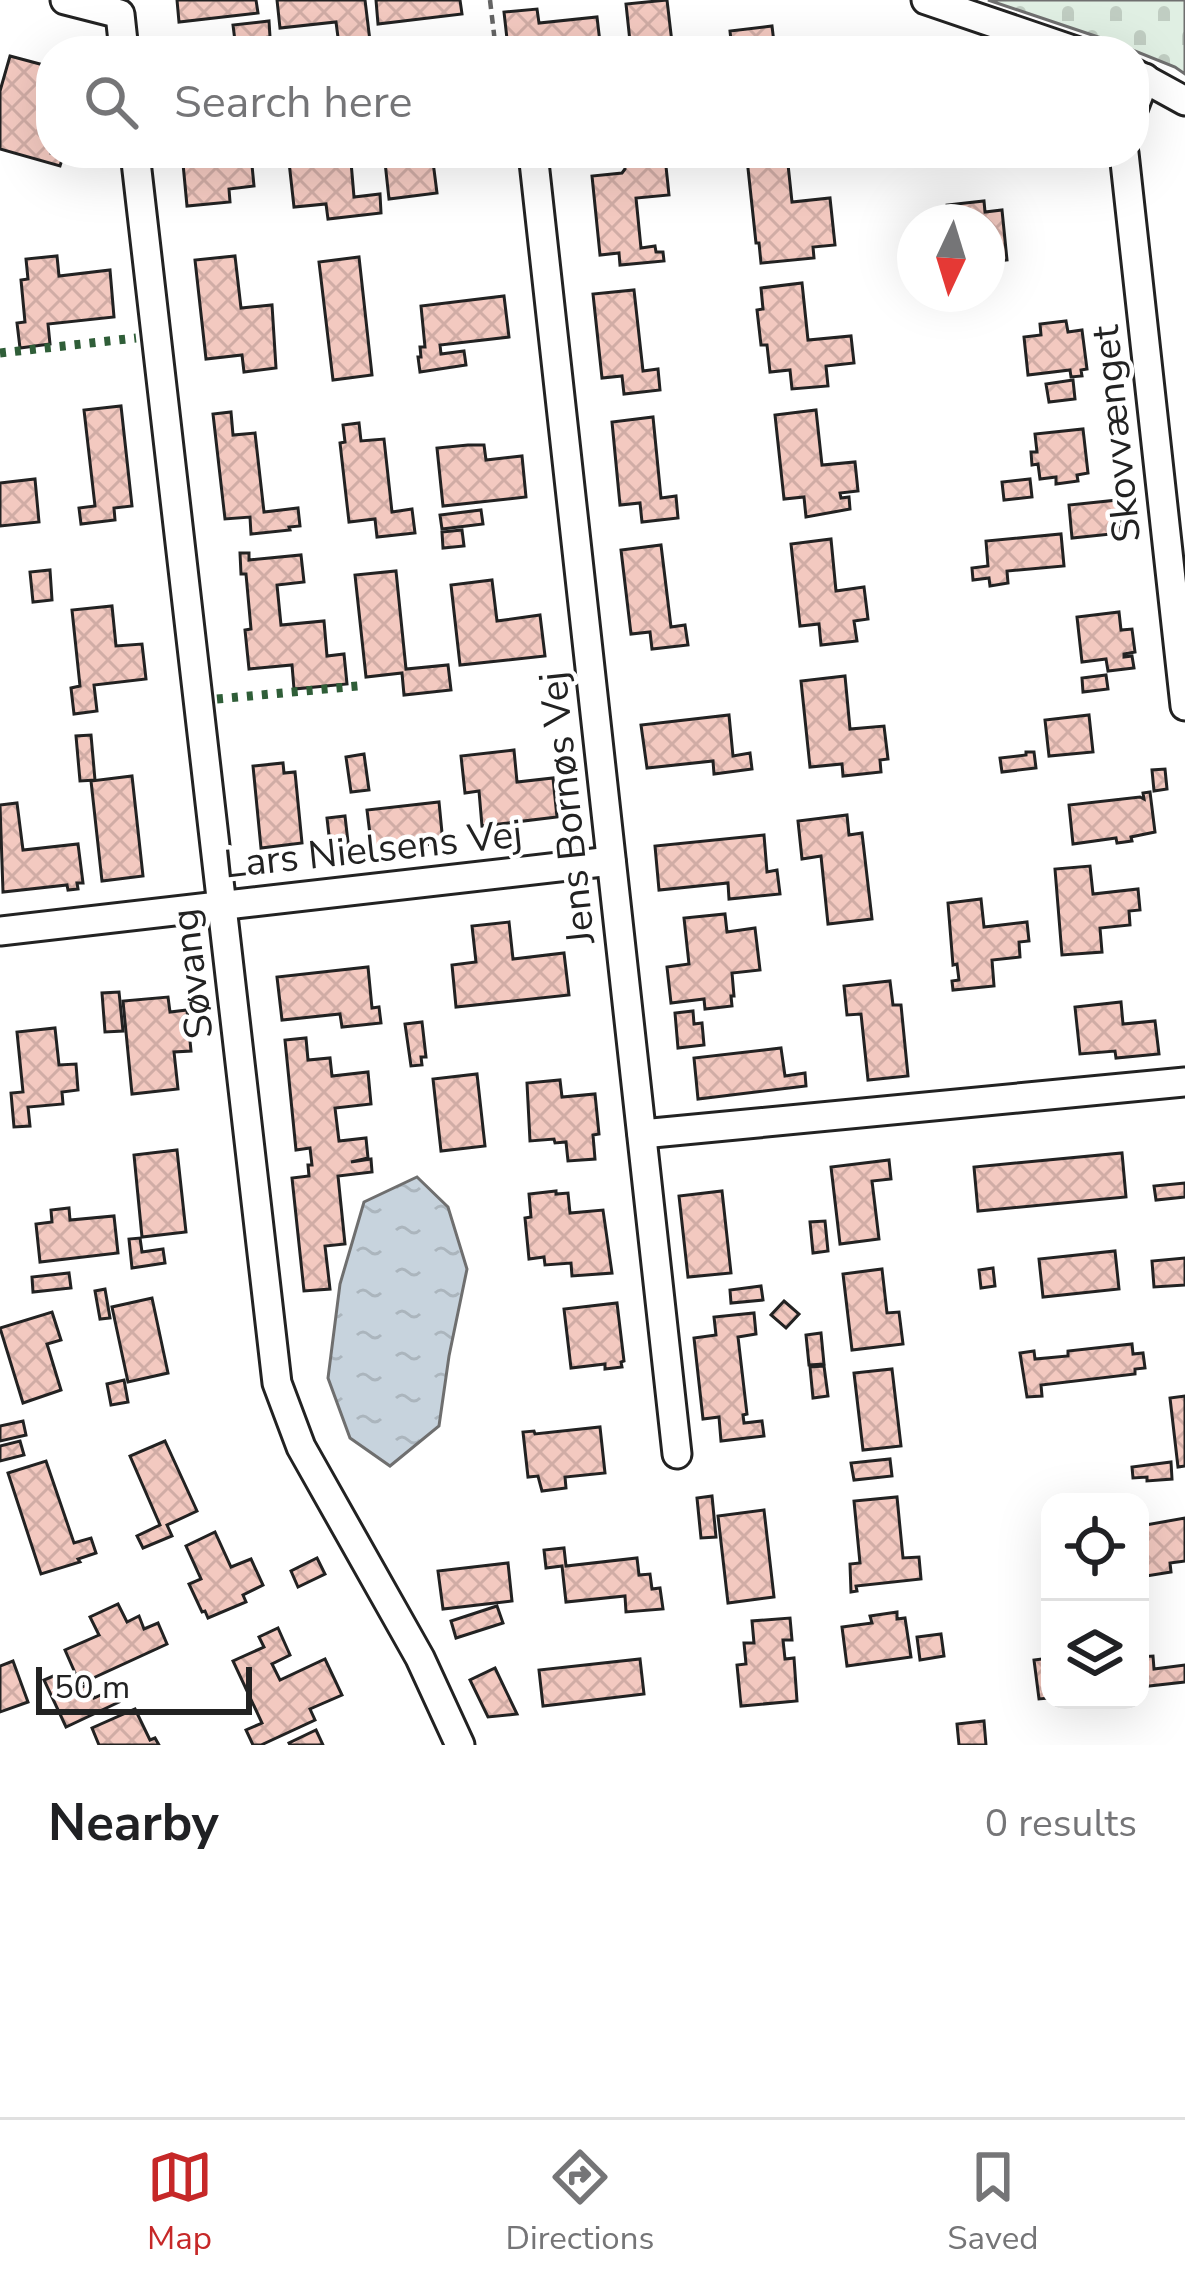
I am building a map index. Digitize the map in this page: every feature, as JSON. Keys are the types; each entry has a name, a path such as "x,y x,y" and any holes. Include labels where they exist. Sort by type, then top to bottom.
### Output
{"street":[{"path":"65,0 120,14 122,36"},
{"path":"926,0 1032,36"},
{"path":"1149,81 1185,101"},
{"name":"Søvang","path":"138,168 278,1383 301,1447 420,1658 460,1745"},
{"name":"Jens Bornøs Vej","path":"535,168 677,1454"},
{"name":"Skovvænget","path":"1126,168 1185,706"},
{"name":"Lars Nielsens Vej","path":"0,932 611,861"},
{"path":"642,1133 1185,1082"}],"path":[{"path":"490,0 494,36"}],"green space":[{"path":"988,0 1185,0 1185,74 1149,57 1149,36 1095,36"}],"water":[{"path":"417,1177 448,1207 467,1269 439,1426 390,1466 350,1438 328,1378 340,1284 364,1202"}],"building":[{"path":"177,0 256,0 258,13 179,22"},
{"path":"277,0 365,0 369,36 338,36 336,22 280,28"},
{"path":"376,0 460,0 462,14 378,24"},
{"path":"667,0 671,36 629,36 626,4"},
{"path":"537,9 539,23 597,17 599,36 507,36 504,12"},
{"path":"269,21 270,36 234,36 233,25"},
{"path":"772,26 773,36 730,36 730,31"},
{"path":"10,56 36,63 36,159 0,149 0,91"},
{"path":"183,168 252,168 254,186 229,189 230,202 187,206"},
{"path":"290,168 352,168 354,197 380,194 381,213 328,219 326,204 294,207"},
{"path":"386,168 434,168 437,193 389,199"},
{"path":"666,168 669,195 636,198 641,248 655,246 656,252 663,252 664,261 620,265 619,253 600,255 592,176"},
{"path":"748,168 788,168 792,202 830,198 835,245 813,247 814,258 761,263"},
{"path":"57,256 59,276 110,270 114,317 48,324 50,344 20,348 17,323 25,322 21,280 28,279 26,259"},
{"path":"235,256 241,308 272,305 276,368 244,372 242,355 206,359 195,260"},
{"path":"359,257 372,375 333,380 319,262"},
{"path":"802,283 808,340 851,336 854,363 826,366 828,386 792,389 790,370 770,372 757,310 763,309 761,288"},
{"path":"634,290 643,371 658,369 660,390 624,394 622,376 602,378 593,294"},
{"path":"504,296 509,337 440,345 441,354 464,351 466,365 420,372 420,347 425,347 421,306"},
{"path":"1066,321 1068,332 1082,330 1087,369 1081,370 1082,376 1071,377 1070,370 1028,375 1024,337 1041,335 1040,324"},
{"path":"1073,380 1075,399 1049,402 1046,384"},
{"path":"121,406 132,506 114,508 115,520 81,524 79,508 95,506 84,410"},
{"path":"816,410 822,465 855,462 858,491 840,493 841,498 849,497 850,509 806,517 804,497 784,499 775,415"},
{"path":"231,412 233,435 255,433 264,512 298,508 300,526 251,534 250,517 225,519 213,414"},
{"path":"653,417 661,498 676,496 678,518 642,522 640,503 620,505 612,422"},
{"path":"359,423 361,441 384,439 392,512 412,509 415,533 377,537 375,519 349,522 340,443 345,442 343,425"},
{"path":"1083,429 1088,473 1077,475 1078,481 1056,484 1056,477 1040,479 1038,464 1032,465 1031,452 1037,452 1035,434"},
{"path":"484,445 486,460 522,456 526,497 443,506 437,448"},
{"path":"35,479 39,522 0,526 0,483"},
{"path":"1030,479 1032,497 1004,500 1002,482"},
{"path":"1118,500 1121,533 1072,538 1069,505"},
{"path":"481,510 483,524 442,529 440,515"},
{"path":"462,530 464,546 443,548 442,532"},
{"path":"1061,534 1064,566 1007,571 1008,583 990,586 989,578 973,580 972,568 988,566 986,541"},
{"path":"831,539 836,591 864,587 868,619 854,621 857,641 821,645 819,624 800,626 791,544"},
{"path":"661,545 671,627 685,625 688,645 652,649 650,632 631,634 621,550"},
{"path":"240,553 249,553 249,560 301,555 304,582 277,585 281,625 324,621 327,656 344,654 347,684 294,689 292,665 249,669 245,630 251,629"},
{"path":"50,570 52,600 33,602 30,572"},
{"path":"396,571 406,669 448,665 451,690 404,695 402,673 366,677 355,575"},
{"path":"492,580 497,621 540,615 545,656 460,665 451,585"},
{"path":"112,606 116,646 142,644 146,679 94,685 97,711 74,714 71,688 80,686 72,610"},
{"path":"1119,612 1121,630 1132,629 1135,652 1124,657 1132,656 1134,668 1108,671 1106,659 1082,662 1077,617"},
{"path":"1106,675 1108,689 1083,692 1082,678"},
{"path":"845,676 850,729 884,726 888,759 880,760 881,772 843,776 842,764 810,767 801,681"},
{"path":"729,715 733,756 750,753 752,769 714,774 713,761 647,768 641,725"},
{"path":"1089,715 1093,752 1049,756 1045,720"},
{"path":"91,735 95,780 80,781 76,736"},
{"path":"514,750 517,782 553,778 557,817 482,826 479,791 465,793 461,756"},
{"path":"1034,752 1036,768 1002,772 1000,758"},
{"path":"364,754 369,790 351,792 346,757"},
{"path":"283,763 284,773 295,772 302,843 261,848 253,766"},
{"path":"1165,769 1167,789 1154,791 1152,770"},
{"path":"132,776 143,876 102,881 91,781"},
{"path":"1150,792 1155,832 1131,837 1132,841 1117,843 1116,838 1073,844 1069,805 1144,799 1143,793"},
{"path":"439,802 443,843 372,851 367,810"},
{"path":"17,803 23,850 78,844 83,883 77,883 78,889 68,890 67,885 3,892 0,805"},
{"path":"847,815 849,835 862,833 872,919 828,924 821,856 802,859 798,821"},
{"path":"345,816 349,851 331,853 327,818"},
{"path":"764,835 767,872 777,870 780,894 729,899 728,883 659,890 655,846"},
{"path":"1090,866 1093,894 1138,889 1140,910 1129,911 1130,925 1100,928 1102,952 1062,955 1055,869"},
{"path":"981,899 984,927 1027,922 1029,941 1019,942 1020,957 992,960 994,986 953,990 952,981 959,980 957,964 953,965 948,903"},
{"path":"725,914 727,932 755,928 760,970 732,973 732,1006 705,1009 704,999 671,1003 667,967 689,964 684,918"},
{"path":"509,922 513,959 564,953 569,995 456,1007 452,965 476,962 472,926"},
{"path":"368,967 372,1008 379,1007 381,1023 342,1027 340,1014 282,1020 277,977"},
{"path":"890,981 893,1005 901,1005 908,1076 868,1080 861,1014 847,1015 844,986"},
{"path":"119,992 123,1031 105,1032 102,993"},
{"path":"168,997 170,1012 187,1010 191,1051 174,1052 178,1089 132,1094 123,1001"},
{"path":"1121,1002 1123,1024 1155,1021 1159,1054 1116,1058 1115,1051 1080,1054 1075,1007"},
{"path":"693,1011 694,1024 702,1023 704,1045 678,1048 675,1013"},
{"path":"422,1022 426,1057 421,1057 422,1065 411,1066 405,1024"},
{"path":"55,1028 59,1065 76,1064 78,1090 62,1092 63,1104 28,1107 30,1126 14,1127 11,1093 23,1092 17,1032"},
{"path":"306,1038 308,1060 330,1058 332,1076 368,1072 371,1104 335,1108 339,1141 366,1138 368,1158 351,1162 371,1159 372,1172 338,1176 345,1244 325,1246 330,1289 304,1291 292,1178 309,1176 308,1165 312,1165 310,1148 296,1150 285,1040"},
{"path":"781,1048 785,1076 805,1073 806,1086 698,1099 694,1058"},
{"path":"477,1074 485,1146 441,1151 433,1079"},
{"path":"560,1080 562,1097 595,1094 599,1134 593,1135 595,1159 568,1161 566,1142 530,1141 527,1083"},
{"path":"177,1150 186,1232 142,1237 134,1155"},
{"path":"1122,1153 1126,1197 978,1211 974,1167"},
{"path":"889,1160 891,1179 872,1181 879,1239 840,1244 831,1167"},
{"path":"1185,1183 1185,1197 1156,1200 1154,1186"},
{"path":"722,1191 731,1273 688,1277 679,1196"},
{"path":"568,1193 570,1213 603,1210 612,1273 572,1276 571,1263 545,1265 544,1257 529,1259 525,1218 531,1217 529,1194"},
{"path":"69,1208 70,1220 114,1216 118,1253 40,1262 36,1224 52,1222 51,1210"},
{"path":"825,1221 828,1251 813,1253 810,1222"},
{"path":"140,1238 142,1252 163,1249 165,1263 132,1268 129,1239"},
{"path":"1115,1251 1119,1289 1043,1297 1039,1259"},
{"path":"1185,1258 1185,1285 1154,1287 1152,1261"},
{"path":"993,1268 995,1286 981,1288 979,1270"},
{"path":"882,1269 887,1313 899,1312 903,1344 852,1350 843,1274"},
{"path":"69,1273 71,1288 33,1292 32,1277"},
{"path":"761,1286 763,1300 731,1303 730,1290"},
{"path":"105,1289 110,1318 100,1319 95,1291"},
{"path":"152,1298 168,1373 128,1382 112,1307"},
{"path":"784,1301 799,1314 786,1328 771,1315"},
{"path":"617,1303 622,1367 571,1368 564,1309"},
{"path":"52,1312 61,1340 47,1344 61,1390 23,1403 0,1328"},
{"path":"754,1313 756,1334 738,1337 747,1414 743,1415 744,1423 762,1421 764,1436 721,1441 719,1417 703,1419 694,1338 716,1335 714,1317"},
{"path":"821,1333 824,1364 809,1365 806,1335"},
{"path":"1132,1344 1133,1354 1143,1353 1145,1368 1135,1369 1135,1374 1041,1385 1042,1396 1027,1397 1020,1353 1034,1351 1035,1359"},
{"path":"824,1366 828,1396 813,1398 810,1367"},
{"path":"892,1369 901,1446 863,1450 854,1373"},
{"path":"124,1380 128,1402 111,1405 107,1384"},
{"path":"1185,1396 1185,1466 1178,1467 1170,1398"},
{"path":"23,1421 26,1435 0,1441 0,1426"},
{"path":"600,1427 605,1473 565,1477 566,1488 542,1491 538,1476 528,1477 523,1432"},
{"path":"20,1441 24,1455 0,1461 0,1446"},
{"path":"165,1441 197,1511 167,1525 172,1536 143,1548 137,1536 160,1525 130,1456"},
{"path":"890,1459 892,1476 854,1480 851,1463"},
{"path":"46,1461 74,1543 91,1538 96,1553 41,1574 8,1473"},
{"path":"1171,1462 1172,1479 1133,1478 1132,1467"},
{"path":"712,1496 716,1537 701,1538 697,1498"},
{"path":"897,1497 903,1558 919,1557 921,1579 856,1586 857,1591 851,1592 850,1564 860,1563 854,1501"},
{"path":"764,1510 774,1597 728,1603 718,1516"},
{"path":"1185,1518 1185,1561 1170,1563 1171,1572 1149,1576 1149,1524"},
{"path":"215,1532 231,1567 251,1559 263,1585 243,1595 246,1602 208,1618 189,1584 201,1579 186,1546"},
{"path":"564,1548 566,1566 637,1558 639,1575 650,1574 652,1589 660,1588 663,1609 626,1612 625,1596 566,1602 562,1566 546,1568 544,1550"},
{"path":"317,1558 325,1574 298,1587 291,1571"},
{"path":"508,1563 512,1601 443,1609 438,1571"},
{"path":"118,1604 127,1622 139,1616 144,1629 158,1623 167,1644 80,1684 65,1650 99,1635 90,1617"},
{"path":"497,1606 503,1623 456,1638 451,1621"},
{"path":"897,1612 897,1619 905,1618 911,1657 847,1666 842,1627 872,1623 870,1616"},
{"path":"790,1618 792,1640 783,1640 785,1659 794,1658 797,1701 741,1706 737,1665 746,1664 744,1643 754,1643 752,1621"},
{"path":"278,1628 290,1655 272,1664 280,1680 325,1659 342,1695 310,1709 315,1720 253,1745 246,1730 262,1723 233,1661 264,1647 259,1637"},
{"path":"941,1634 944,1656 920,1660 917,1637"},
{"path":"1149,1656 1153,1656 1154,1669 1185,1665 1185,1682 1149,1686"},
{"path":"640,1659 644,1694 543,1706 539,1670"},
{"path":"1041,1659 1041,1699 1039,1699 1034,1660"},
{"path":"13,1661 28,1702 0,1712 0,1666"},
{"path":"495,1668 517,1714 488,1717 470,1680"},
{"path":"58,1674 62,1682 75,1676 80,1688 87,1685 94,1698 114,1689 119,1702 66,1727 44,1680"},
{"path":"135,1709 150,1740 155,1738 159,1745 99,1745 92,1728"},
{"path":"984,1721 986,1745 959,1745 957,1724"},
{"path":"316,1730 323,1745 290,1745 289,1743"}],"hedge":[{"path":"0,353 136,338"},
{"path":"217,699 358,686"}]}
